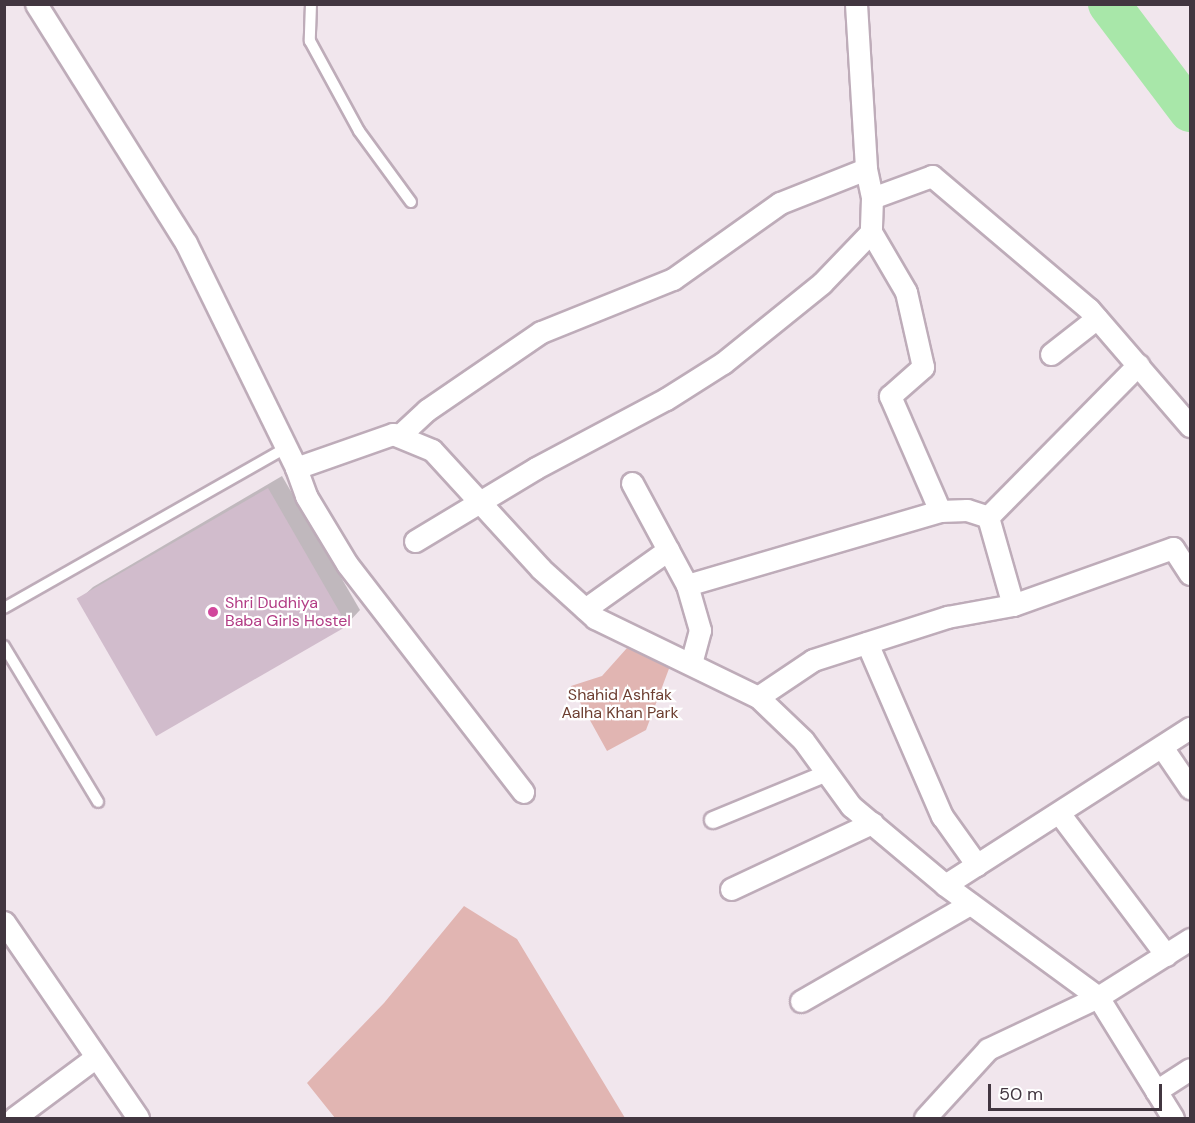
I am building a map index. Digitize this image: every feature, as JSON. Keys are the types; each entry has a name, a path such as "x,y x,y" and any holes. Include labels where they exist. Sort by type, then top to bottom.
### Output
{"street":[{"path":"36,4 186,243 296,468 306,496 347,564 523,792"},
{"path":"856,4 866,169 872,198 871,231 906,292 923,367 890,396 940,512"},
{"path":"399,436 427,410 541,332 673,279 780,203 866,169"},
{"path":"872,198 932,176 1097,318 1191,426"},
{"path":"415,541 479,502 666,399 723,363 822,283 871,231"},
{"path":"1051,354 1097,318"},
{"path":"988,517 1138,365"},
{"path":"296,468 393,434 432,450 541,569 595,618 758,696 804,740 851,806 945,885 1098,997 1173,1119"},
{"path":"632,483 687,585 700,630 691,664"},
{"path":"687,585 940,512 967,510 988,517"},
{"path":"988,517 1013,605"},
{"path":"758,696 813,660 947,617 1013,605 1173,548 1191,574"},
{"path":"585,609 668,550"},
{"path":"867,643 942,816 977,865"},
{"path":"945,885 1191,728"},
{"path":"1162,747 1191,788"},
{"path":"713,820 827,773"},
{"path":"1059,813 1166,954"},
{"path":"731,889 872,823"},
{"path":"801,1000 970,904"},
{"path":"4,922 140,1118"},
{"path":"925,1119 988,1049 1098,997 1191,939"},
{"path":"14,1119 96,1057"},
{"path":"1156,1091 1191,1069"}],"lane":[{"path":"311,4 310,41 359,131 411,202"},
{"path":"4,608 286,448"},
{"path":"4,646 98,802"}],"green space":[{"name":"Shahid Ashfak Aalha Khan Park","path":"627,648 670,666 646,730 607,751 571,686 602,676"},
{"path":"464,906 517,939 625,1118 335,1118 307,1083 384,1003"}],"building":[{"name":"Shri Dudhiya Baba Girls Hostel","path":"268,488 348,626 156,736 77,598"}],"waterway":[{"path":"1109,4 1190,111"}],"place":[{"name":"Shri Dudhiya Baba Girls Hostel","path":"213,612"}]}
